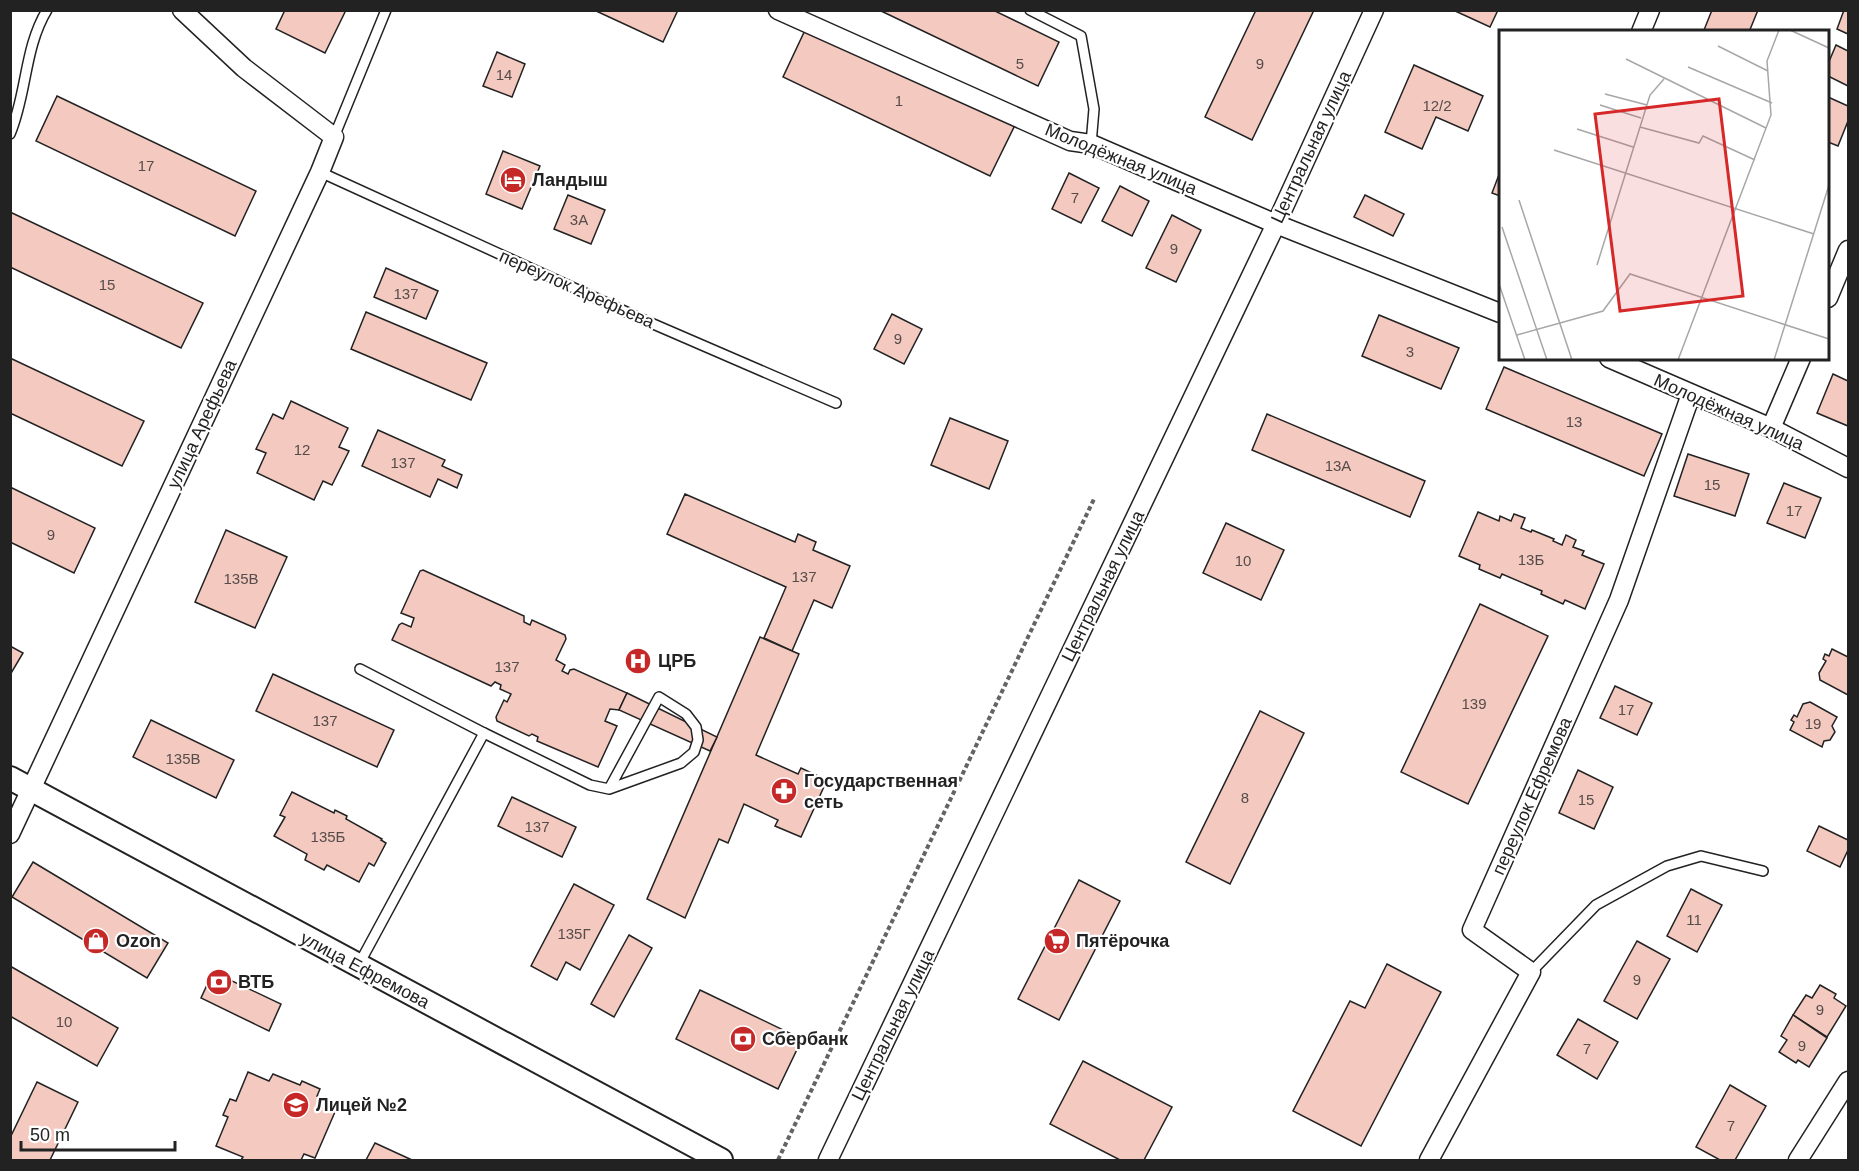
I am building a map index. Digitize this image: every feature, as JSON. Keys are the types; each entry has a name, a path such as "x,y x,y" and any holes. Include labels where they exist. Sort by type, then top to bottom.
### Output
{"street":[{"path":"182,10 244,68 334,137"},
{"name":"Молодёжная улица","path":"778,10 1070,141 1091,144 1276,224 1499,314"},
{"name":"Центральная улица","path":"828,1161 1276,224 1374,10"},
{"path":"1642,30 1650,10"},
{"name":"улица Арефьева","path":"10,834 320,172 334,137"},
{"path":"1829,293 1848,249"},
{"name":"Молодёжная улица","path":"1613,360 1771,428 1848,468"},
{"path":"1771,428 1800,360"},
{"name":"переулок Ефремова","path":"1532,972 1472,930 1619,600 1691,394"},
{"name":"улица Ефремова","path":"10,778 721,1161"},
{"path":"1429,1161 1532,972"},
{"path":"1798,1161 1848,1081"}],"lane":[{"path":"10,134 24,90 36,33 47,10"},
{"name":"улица Арефьева","path":"334,137 386,10"},
{"path":"1030,10 1081,36 1094,110 1091,144"},
{"name":"переулок Арефьева","path":"320,172 644,320 836,404"},
{"path":"360,669 590,785 609,789 681,764 694,752 698,740 696,727 686,714 659,697 609,789"},
{"path":"358,966 484,733"},
{"path":"1532,972 1596,905 1667,866 1701,856 1763,871"}],"path":[{"path":"778,1161 1095,497"}],"building":[{"path":"285,10 346,10 325,53 276,29"},
{"path":"594,10 678,10 663,42"},
{"path":"879,10 993,10 1059,42 1038,86"},
{"path":"1256,10 1314,10 1252,140 1205,117"},
{"path":"1453,10 1498,10 1490,27"},
{"path":"1712,10 1758,10 1750,30 1704,30"},
{"path":"1844,10 1848,10 1848,34 1837,29"},
{"path":"807,26 1015,125 990,176 783,77"},
{"path":"1836,45 1848,51 1848,86 1829,76 1829,62"},
{"path":"497,52 525,64 512,97 483,86"},
{"path":"1414,65 1483,96 1468,131 1436,117 1422,149 1385,132"},
{"path":"57,96 256,191 235,236 36,141"},
{"path":"1829,97 1848,106 1848,121 1838,146 1829,142"},
{"name":"Ландыш","path":"503,151 540,166 522,209 486,194"},
{"path":"1069,173 1099,188 1081,223 1052,209"},
{"path":"1499,175 1499,196 1492,193"},
{"path":"1120,186 1149,201 1132,236 1102,221"},
{"path":"568,195 605,210 591,244 554,229"},
{"path":"1365,195 1404,214 1393,236 1354,217"},
{"path":"10,212 203,303 181,348 10,267"},
{"path":"1172,215 1201,230 1176,282 1146,268"},
{"path":"386,268 438,291 426,319 374,297"},
{"path":"366,312 487,363 471,400 351,349"},
{"path":"892,314 922,329 904,364 874,349"},
{"path":"1379,315 1459,348 1441,389 1362,356"},
{"path":"10,358 144,421 122,466 10,413"},
{"path":"1504,367 1662,434 1644,476 1486,409"},
{"path":"1833,374 1848,381 1848,426 1817,413"},
{"path":"291,401 348,428 339,447 349,451 332,485 323,481 314,500 257,473 266,453 256,449 273,414 283,419"},
{"path":"1267,414 1425,481 1410,517 1252,450"},
{"path":"950,418 1008,441 989,489 931,465"},
{"path":"378,430 445,460 442,466 462,475 457,488 438,479 430,497 362,466"},
{"path":"1688,454 1749,474 1735,516 1674,496"},
{"path":"1784,483 1821,498 1805,538 1767,523"},
{"path":"10,487 95,528 74,573 10,542"},
{"path":"685,494 795,542 798,534 816,542 813,550 850,566 832,608 814,600 792,651 764,638 786,587 667,534"},
{"path":"1478,512 1499,521 1500,516 1511,521 1514,514 1525,518 1521,528 1554,539 1553,541 1562,545 1566,535 1576,540 1573,547 1584,551 1582,555 1604,564 1585,609 1565,600 1563,604 1541,594 1542,591 1502,574 1500,578 1479,569 1480,565 1459,556"},
{"path":"1226,523 1284,550 1261,600 1203,573"},
{"path":"226,530 287,557 255,628 195,602"},
{"path":"423,570 524,616 524,622 530,625 532,620 565,635 566,639 556,660 565,665 562,671 568,674 574,669 627,693 619,710 610,709 605,721 617,726 598,767 537,741 538,737 532,734 529,736 497,721 496,717 504,700 507,702 511,694 500,689 501,685 495,682 491,686 392,640 399,625 402,623 411,627 414,618 401,613 420,571"},
{"path":"1480,604 1548,636 1468,804 1401,772"},
{"path":"760,637 799,654 756,755 798,774 801,768 827,780 801,837 775,826 778,820 744,804 728,843 719,839 685,918 647,899"},
{"path":"10,646 23,653 10,675"},
{"path":"1832,649 1848,657 1848,695 1820,680 1819,673 1826,661 1823,659 1825,654 1829,656"},
{"path":"273,674 394,730 377,767 256,711"},
{"path":"1615,686 1652,703 1637,735 1600,718"},
{"path":"627,693 717,737 710,751 619,710"},
{"path":"1810,702 1837,717 1832,726 1835,732 1830,740 1824,741 1822,747 1790,730 1794,722 1791,720 1794,715 1797,717 1803,704"},
{"path":"1260,711 1304,733 1230,884 1186,862"},
{"path":"151,720 234,760 216,798 133,757"},
{"path":"1578,770 1613,787 1594,829 1559,813"},
{"path":"292,792 334,813 335,810 347,816 346,819 386,843 374,866 369,863 359,882 327,865 324,870 305,860 307,854 274,836 285,817 280,815"},
{"path":"512,797 576,827 562,857 498,826"},
{"path":"1819,826 1848,840 1848,850 1840,867 1807,851"},
{"path":"33,862 168,943 147,978 12,897"},
{"path":"1079,880 1120,901 1059,1020 1018,999"},
{"path":"574,884 614,905 580,970 566,962 557,980 531,966"},
{"path":"1691,889 1722,905 1697,952 1667,936"},
{"path":"629,935 652,948 614,1017 591,1004"},
{"path":"1637,941 1670,959 1637,1019 1604,1001"},
{"path":"1387,964 1441,992 1361,1146 1293,1111 1350,1001 1365,1008"},
{"path":"10,966 118,1028 97,1066 10,1016"},
{"path":"213,972 281,1004 269,1031 201,998"},
{"path":"1820,985 1836,994 1834,998 1846,1006 1827,1037 1793,1015 1806,995 1812,998"},
{"path":"700,990 802,1039 778,1089 676,1039"},
{"path":"1793,1015 1827,1038 1809,1067 1798,1060 1796,1063 1779,1052 1787,1040 1781,1036"},
{"path":"1578,1019 1618,1042 1597,1079 1557,1055"},
{"path":"1083,1061 1172,1107 1144,1160 1120,1160 1050,1124"},
{"path":"248,1072 269,1081 273,1074 300,1085 302,1081 320,1089 317,1096 338,1105 315,1158 304,1154 301,1160 241,1160 243,1157 216,1146 228,1117 223,1115 230,1099 236,1101"},
{"path":"37,1082 78,1102 50,1160 10,1160 10,1138"},
{"path":"1730,1085 1766,1106 1735,1160 1720,1160 1696,1147"},
{"path":"375,1143 412,1160 366,1160"}],"place":[{"name":"Ландыш","path":"513,180"},
{"name":"ЦРБ","path":"638,661"},
{"name":"Государственная сеть","path":"784,791"},
{"name":"Ozon","path":"96,941"},
{"name":"Пятёрочка","path":"1057,941"},
{"name":"ВТБ","path":"219,982"},
{"name":"Сбербанк","path":"743,1039"},
{"name":"Лицей №2","path":"296,1105"}]}
